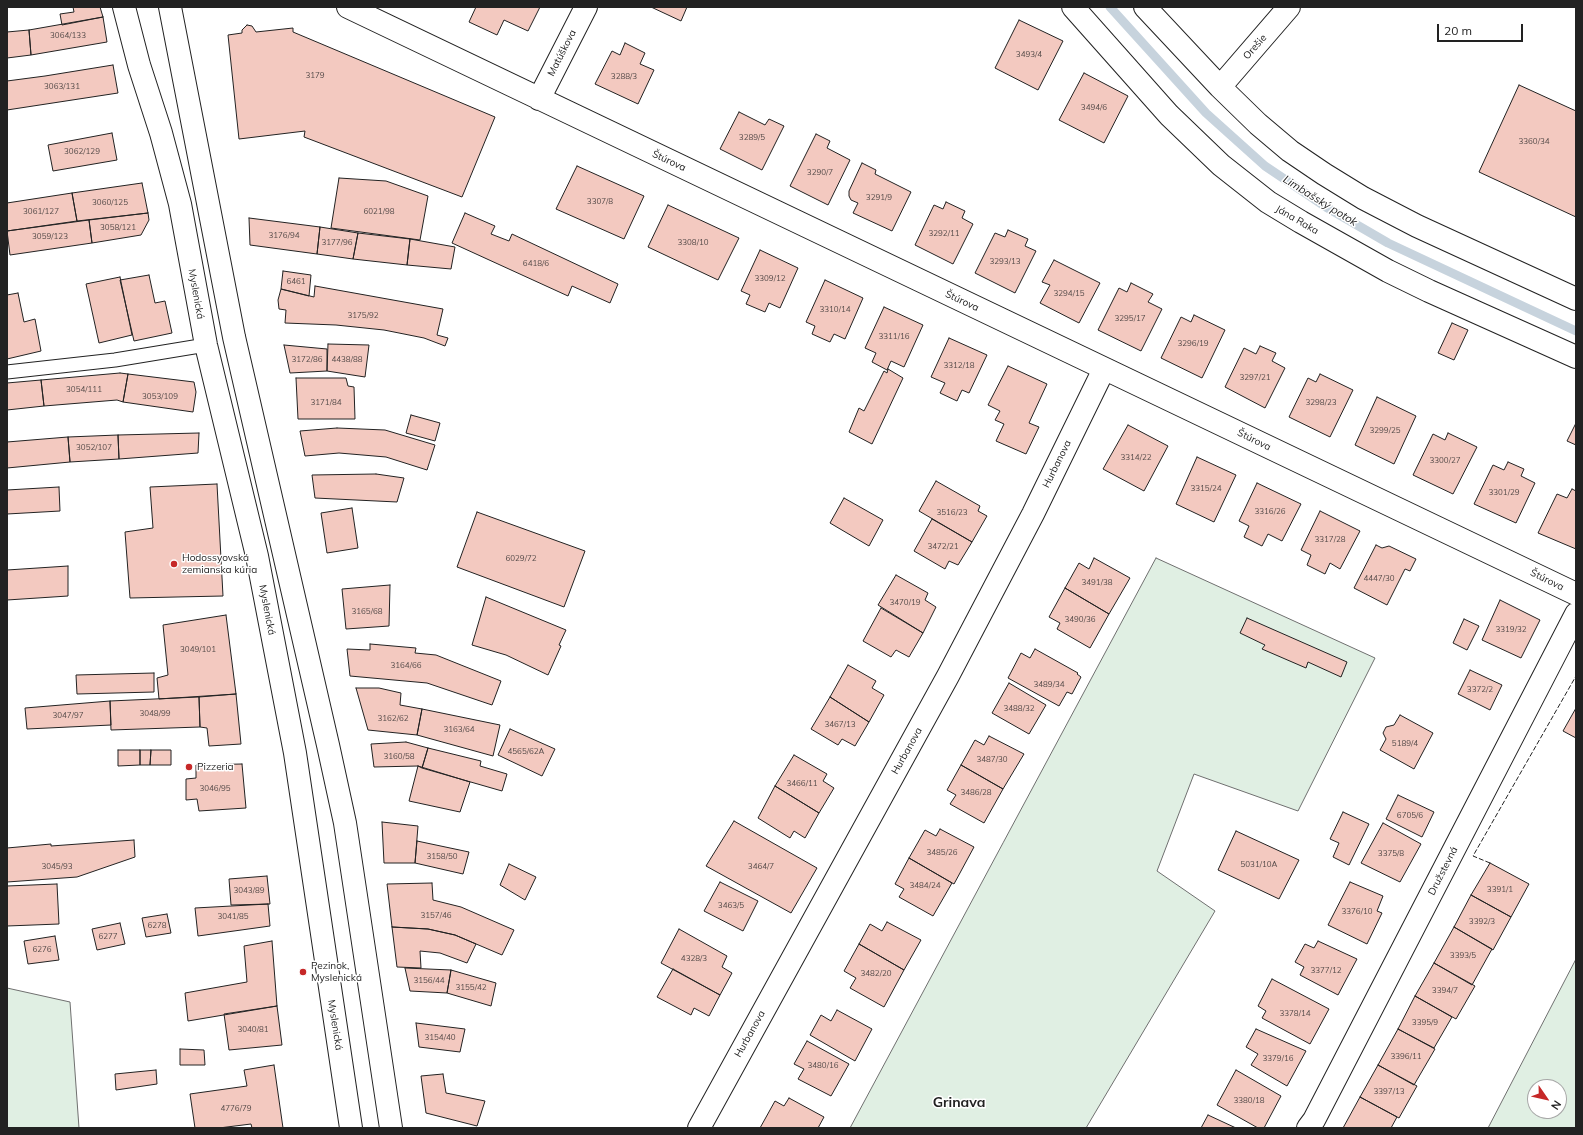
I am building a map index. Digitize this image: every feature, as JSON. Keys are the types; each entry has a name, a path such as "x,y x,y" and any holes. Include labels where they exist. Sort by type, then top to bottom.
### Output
{"street":[{"name":"Myslenická","path":"124,7 139,65 161,133 180,204 206,345 257,556 295,753 351,1128"},
{"path":"170,7 234,337 345,823 391,1128"},
{"name":"Štúrova","path":"348,7 1576,594"},
{"name":"Matúškova","path":"539,99 586,7"},
{"name":"Jána Raka","path":"1073,7 1169,115 1222,165 1268,202 1300,222 1388,271 1576,357"},
{"path":"1145,7 1220,87 1258,124 1290,151 1363,198 1417,226 1576,299"},
{"name":"Orešie","path":"1220,87 1289,7"},
{"name":"Hurbanova","path":"698,1128 948,676 1033,514 1104,368"},
{"name":"Družstevná","path":"1308,1128 1576,614"}],"lane":[{"path":"7,372 115,360 206,345"}],"green space":[{"path":"1156,558 1375,658 1298,811 1194,774 1157,871 1215,911 1086,1128 850,1128"},
{"path":"1576,959 1576,1128 1488,1128"},
{"path":"7,988 70,1002 79,1128 7,1128"}],"building":[{"path":"73,7 100,7 103,17 62,25 60,14 74,12"},
{"path":"476,7 540,7 528,31 504,20 497,35 469,22"},
{"path":"651,7 687,7 681,21"},
{"path":"103,17 107,42 31,55 29,30"},
{"path":"1019,20 1063,41 1038,90 995,68"},
{"path":"247,25 252,26 256,32 293,28 293,32 495,117 462,197 304,137 305,131 239,139 228,35 242,33 242,30"},
{"path":"29,30 31,55 7,58 7,32"},
{"path":"625,43 645,53 640,64 654,70 638,104 595,84 612,51 620,55"},
{"path":"113,65 118,93 7,110 7,81"},
{"path":"1084,73 1128,96 1104,143 1059,120"},
{"path":"1519,85 1576,111 1576,217 1479,172"},
{"path":"739,112 765,125 769,119 784,126 762,170 720,149"},
{"path":"112,133 117,160 53,171 48,145"},
{"path":"816,134 830,141 827,148 850,160 828,205 790,186"},
{"path":"862,163 876,170 875,174 911,192 892,231 853,213 858,203 851,200 849,191"},
{"path":"577,166 644,196 624,239 556,209"},
{"path":"339,178 386,181 428,196 420,240 331,228"},
{"path":"142,183 148,213 77,221 72,193"},
{"path":"72,193 77,221 7,231 7,203"},
{"path":"946,202 965,211 962,218 973,224 953,264 915,245 934,205 943,209"},
{"path":"668,205 739,238 718,280 648,247"},
{"path":"148,213 149,220 141,235 92,243 89,220"},
{"path":"465,213 495,226 491,234 509,241 512,234 618,284 610,303 572,286 568,296 452,243"},
{"path":"249,218 320,227 317,254 250,245"},
{"path":"89,220 92,243 10,255 7,231"},
{"path":"320,227 358,233 353,259 317,254"},
{"path":"1008,230 1028,239 1025,246 1036,251 1015,293 975,273 995,233 1005,237"},
{"path":"358,233 410,239 407,265 353,259"},
{"path":"410,239 455,247 451,269 407,265"},
{"path":"760,250 798,268 780,308 769,303 765,312 746,304 750,295 741,291"},
{"path":"1054,260 1100,283 1079,323 1040,303 1050,285 1042,282"},
{"path":"283,271 311,275 309,296 281,289"},
{"path":"149,275 155,303 165,301 172,333 134,341 120,280"},
{"path":"120,277 132,335 99,343 86,284"},
{"path":"825,280 863,298 845,339 834,334 830,342 812,334 815,326 806,322"},
{"path":"1131,283 1153,294 1148,302 1162,309 1141,351 1098,330 1119,288 1127,292"},
{"path":"315,286 443,309 437,335 448,338 445,346 424,338 384,330 336,325 285,323 286,310 279,309 278,300 281,289 314,297"},
{"path":"18,293 24,322 35,319 41,351 7,359 7,295"},
{"path":"884,307 923,325 904,367 891,361 887,370 872,362 876,353 865,348"},
{"path":"1194,315 1225,330 1202,378 1161,358 1181,317 1191,322"},
{"path":"1452,323 1468,330 1454,360 1438,353"},
{"path":"949,338 987,355 969,393 962,390 957,401 940,393 945,383 931,377"},
{"path":"328,344 369,345 365,377 327,371"},
{"path":"284,345 327,349 327,371 290,373"},
{"path":"1260,346 1276,353 1272,361 1285,368 1265,408 1225,387 1244,348 1256,354"},
{"path":"1008,366 1047,384 1029,423 1039,427 1026,454 996,441 1004,424 995,420 1000,411 988,405"},
{"path":"888,369 903,378 872,444 849,432 859,408 864,411 884,371 887,373"},
{"path":"120,373 128,374 123,402 117,400 44,406 41,380"},
{"path":"128,374 194,382 196,392 193,412 123,402"},
{"path":"1320,374 1353,390 1330,437 1289,417 1308,378 1316,382"},
{"path":"296,378 346,378 348,386 354,387 355,419 298,419"},
{"path":"41,380 44,406 7,410 7,383"},
{"path":"1377,397 1416,416 1394,464 1355,445"},
{"path":"411,415 440,423 435,441 406,433"},
{"path":"1576,423 1576,445 1567,441"},
{"path":"1128,425 1168,446 1144,491 1103,469"},
{"path":"337,428 385,430 435,445 427,470 386,457 339,453 305,456 300,431"},
{"path":"199,433 198,453 119,459 118,435"},
{"path":"1448,433 1477,447 1453,494 1413,475 1433,434 1445,440"},
{"path":"118,435 119,459 70,462 68,437"},
{"path":"68,437 70,462 7,468 7,442"},
{"path":"1197,457 1236,475 1214,522 1176,504"},
{"path":"1508,462 1524,469 1521,476 1535,483 1516,523 1474,504 1493,465 1504,470"},
{"path":"376,474 404,478 397,502 315,498 312,475"},
{"path":"936,481 980,506 978,511 987,516 972,542 919,511"},
{"path":"1257,483 1301,504 1282,541 1268,534 1262,546 1244,537 1249,526 1239,521"},
{"name":"Hodossyovská zemianska kúria","path":"217,484 223,596 130,598 125,532 153,528 150,487"},
{"path":"59,487 60,511 7,514 7,490"},
{"path":"1572,489 1576,491 1576,549 1538,533 1557,494 1567,498"},
{"path":"844,498 883,520 869,546 830,523"},
{"path":"352,508 358,548 327,553 321,513"},
{"path":"1320,511 1360,531 1340,569 1330,563 1325,574 1307,565 1311,555 1301,550"},
{"path":"477,512 585,551 564,607 457,567"},
{"path":"932,519 972,542 958,565 949,561 945,569 914,551"},
{"path":"1376,545 1382,548 1389,546 1416,559 1410,571 1405,569 1387,605 1354,588"},
{"path":"1094,558 1130,578 1109,614 1065,588 1079,563 1089,569"},
{"path":"68,566 68,596 7,600 7,570"},
{"path":"896,575 928,593 925,600 936,607 923,633 878,605"},
{"path":"390,585 389,626 346,629 342,589"},
{"path":"1065,588 1109,614 1090,648 1057,629 1060,623 1049,617"},
{"path":"486,597 566,630 559,645 561,646 548,675 506,655 472,645"},
{"path":"1500,600 1540,620 1521,658 1482,640"},
{"path":"881,608 923,633 909,657 896,650 891,657 863,641"},
{"path":"226,615 236,694 159,699 157,678 168,675 163,625"},
{"path":"1247,618 1347,662 1341,677 1308,662 1306,668 1262,649 1265,645 1240,633"},
{"path":"1464,619 1479,626 1467,650 1453,643"},
{"path":"370,644 416,648 415,653 436,655 501,681 492,705 427,683 350,676 347,649 370,650"},
{"path":"1035,649 1078,673 1077,674 1081,677 1072,694 1067,692 1059,706 1008,678 1021,653 1030,658"},
{"path":"848,665 876,681 872,688 884,695 869,722 830,697"},
{"path":"1470,670 1502,685 1490,710 1458,694"},
{"path":"154,673 154,692 77,694 76,675"},
{"path":"1009,683 1046,705 1029,734 992,713"},
{"path":"356,688 379,688 401,693 400,705 422,709 417,735 368,730"},
{"path":"236,694 241,744 209,746 207,728 200,727 199,697"},
{"path":"199,697 200,727 111,730 110,701"},
{"path":"830,697 869,722 855,746 842,739 838,745 811,729"},
{"path":"110,701 111,725 27,729 25,708"},
{"path":"1576,708 1576,738 1563,731"},
{"path":"422,709 500,725 493,756 417,735"},
{"path":"1400,715 1433,733 1414,769 1380,750 1386,739 1383,733 1386,727 1394,725"},
{"path":"510,729 555,749 542,776 498,755"},
{"path":"989,736 1024,754 1003,789 961,765 975,740 984,745"},
{"path":"406,742 428,748 422,768 418,766 374,767 371,744"},
{"path":"428,748 481,761 480,766 507,774 502,791 422,768"},
{"path":"118,750 140,750 140,765 118,766"},
{"path":"140,750 151,750 150,765 140,765"},
{"path":"151,750 171,750 171,765 150,765"},
{"path":"794,755 827,774 823,781 834,788 819,813 775,786"},
{"path":"242,764 246,808 199,811 197,799 186,800 186,779 196,778 196,765"},
{"path":"961,765 1003,789 984,823 950,804 956,795 947,790"},
{"path":"418,766 470,782 460,812 409,801"},
{"path":"775,786 819,813 805,838 794,831 790,838 758,818"},
{"path":"1398,795 1434,812 1422,837 1386,819"},
{"path":"1343,812 1369,824 1349,865 1333,857 1339,843 1330,839"},
{"path":"734,821 817,868 791,913 706,866"},
{"path":"382,822 418,826 415,863 384,863"},
{"path":"1383,823 1421,844 1400,882 1361,863"},
{"path":"940,829 974,847 954,884 909,858 925,830 936,836"},
{"path":"1236,831 1299,860 1279,899 1218,870"},
{"path":"134,840 135,857 77,877 7,882 7,848 51,844 51,846"},
{"path":"417,841 469,852 463,874 415,863"},
{"path":"909,858 952,883 933,916 899,897 904,889 895,884"},
{"path":"1490,863 1529,884 1511,917 1471,895"},
{"path":"509,864 536,877 525,900 500,885"},
{"path":"267,876 270,904 231,905 229,879"},
{"path":"720,882 758,901 743,931 704,911"},
{"path":"1350,882 1383,896 1377,911 1382,913 1367,944 1328,925"},
{"path":"432,883 433,900 461,907 514,930 502,955 455,935 428,929 392,927 387,884"},
{"path":"57,884 59,924 7,926 7,886"},
{"path":"1471,895 1511,917 1493,950 1454,927"},
{"path":"268,904 270,926 198,936 195,908"},
{"path":"167,914 171,933 146,937 142,918"},
{"path":"887,922 921,940 904,970 859,944 870,924 882,931"},
{"path":"120,923 125,944 97,950 92,929"},
{"path":"392,927 428,929 455,935 476,944 467,963 440,953 420,951 421,968 397,967"},
{"path":"1454,927 1492,949 1472,985 1434,963"},
{"path":"679,929 727,956 722,967 732,973 720,995 661,963"},
{"path":"55,936 59,960 28,964 24,941"},
{"path":"272,941 277,1006 188,1021 185,993 247,982 244,946"},
{"path":"1318,941 1357,959 1338,995 1300,975 1304,967 1295,962 1305,944 1314,948"},
{"path":"859,944 904,970 884,1007 850,988 856,978 844,971"},
{"path":"1434,963 1475,986 1456,1019 1415,996"},
{"path":"405,968 451,970 447,993 410,991"},
{"path":"673,969 720,995 709,1016 694,1008 691,1015 657,997"},
{"path":"451,970 496,983 491,1006 447,993"},
{"path":"1272,979 1329,1009 1310,1044 1262,1018 1266,1011 1258,1006"},
{"path":"1415,996 1452,1017 1434,1048 1398,1029"},
{"path":"277,1006 282,1045 229,1050 224,1014"},
{"path":"837,1010 872,1029 855,1061 810,1035 821,1015 831,1021"},
{"path":"416,1023 465,1029 460,1052 419,1047"},
{"path":"1256,1029 1306,1051 1287,1086 1251,1065 1258,1054 1246,1047"},
{"path":"1398,1029 1435,1049 1414,1085 1378,1065"},
{"path":"807,1041 849,1064 831,1096 798,1079 804,1069 794,1064"},
{"path":"180,1049 204,1050 205,1065 180,1065"},
{"path":"274,1065 283,1128 252,1128 251,1124 219,1128 195,1128 190,1094 247,1086 244,1070"},
{"path":"1378,1065 1417,1086 1399,1118 1360,1097"},
{"path":"156,1070 157,1084 116,1090 115,1074"},
{"path":"1236,1070 1281,1096 1264,1128 1258,1128 1217,1105"},
{"path":"443,1074 446,1093 485,1101 477,1126 426,1113 421,1076"},
{"path":"1360,1097 1397,1117 1391,1128 1343,1128"},
{"path":"789,1098 824,1117 818,1128 760,1128 775,1101 784,1106"},
{"path":"1208,1115 1236,1128 1201,1128"}],"waterway":[{"name":"Limbašský potok","path":"1110,7 1206,113 1265,166 1326,207 1388,243 1576,331"}],"fence":[{"path":"1490,863 1473,856 1576,676"}],"place":[{"name":"Hodossyovská zemianska kúria","path":"174,564"},
{"name":"Pizzeria","path":"189,767"},
{"name":"Pezinok, Myslenická","path":"303,972"}],"district":[{"name":"Grinava","path":"959,1103"}]}
